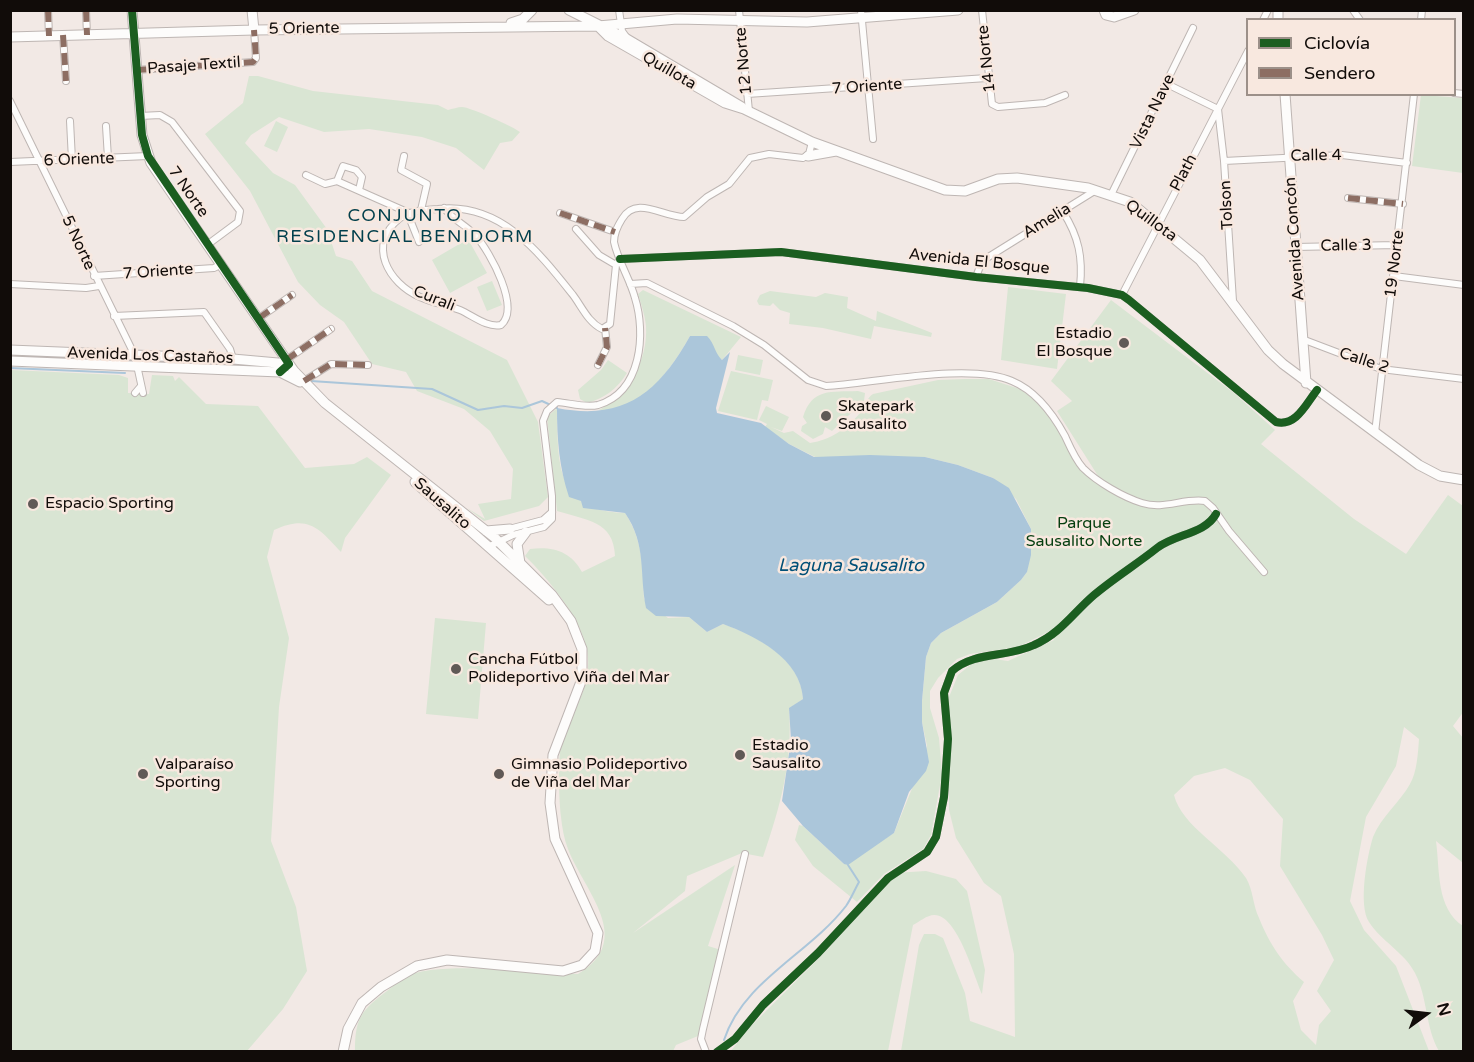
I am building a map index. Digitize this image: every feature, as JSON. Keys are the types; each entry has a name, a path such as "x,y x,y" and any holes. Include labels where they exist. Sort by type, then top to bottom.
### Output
{"main road":[{"name":"7 Norte","path":"132,10 140,116 148,156 288,362"},
{"path":"252,10 254,30"},
{"path":"503,26 523,19 532,10"},
{"name":"Quillota","path":"569,10 627,39 740,104 746,110"},
{"path":"598,26 677,20 807,22 861,14 958,10"},
{"path":"1104,10 1106,15 1114,17 1134,10"},
{"name":"5 Oriente","path":"10,37 254,30 598,26"},
{"name":"Quillota","path":"598,26 608,36 724,103 746,110 812,142 957,192 1007,178 1096,190 1130,202 1200,260 1268,350 1306,383 1431,472 1464,480"},
{"name":"Avenida Concón","path":"1285,96 1306,383"},
{"path":"808,156 836,151"},
{"name":"Avenida Los Castaños","path":"10,350 288,362"},
{"name":"Avenida Los Castaños","path":"10,361 280,372"},
{"path":"280,372 288,362"},
{"name":"Sausalito","path":"288,362 307,384 405,472 495,542"},
{"name":"Sausalito","path":"280,372 307,384"},
{"name":"Sausalito","path":"395,461 408,468 486,531 495,542"},
{"path":"486,531 510,529"},
{"path":"520,562 517,544 526,532"},
{"path":"343,1052 348,1029 362,1003 381,987 417,966 454,960 563,971 582,965 595,951 598,933 594,919 561,852 551,820 553,755 575,700 583,665 579,636 552,595 520,562 495,542"},
{"path":"495,542 561,608"}],"street":[{"path":"48,10 49,36"},
{"path":"86,10 87,35"},
{"path":"619,10 620,23 627,39"},
{"name":"12 Norte","path":"739,10 747,94 746,110"},
{"name":"14 Norte","path":"982,10 991,101 998,107 1045,103 1065,95"},
{"path":"861,14 873,139"},
{"name":"Vista Nave","path":"1111,195 1193,28"},
{"name":"Pasaje Textil","path":"136,70 253,62 256,58 254,30"},
{"path":"63,35 66,81"},
{"name":"Plath","path":"1122,295 1246,55"},
{"name":"7 Oriente","path":"747,94 987,78"},
{"path":"1167,84 1218,109"},
{"name":"19 Norte","path":"1375,433 1414,96"},
{"name":"5 Norte","path":"10,101 135,356 143,393"},
{"name":"Tolson","path":"1218,109 1224,161 1233,301"},
{"path":"140,116 160,115 172,122 240,212 241,218 238,222 207,245"},
{"path":"70,121 72,160"},
{"path":"106,126 108,158"},
{"path":"605,328 610,324 613,310 618,262 614,242 615,232 626,213 634,208 644,207 677,217 692,213 706,197 729,184 742,165 756,156 808,156 812,142"},
{"name":"Calle 4","path":"1224,161 1342,155 1407,163"},
{"name":"6 Oriente","path":"10,162 148,156"},
{"path":"404,156 401,170 427,184 421,210"},
{"path":"338,181 343,166 356,170 362,177 359,190"},
{"path":"306,175 325,184 338,181 407,212 444,208 474,212 508,225 524,238 557,276 592,322 605,328"},
{"name":"Amelia","path":"976,277 982,261 1096,190"},
{"path":"1348,198 1403,204"},
{"name":"Curali","path":"407,212 389,229 382,246 387,265 404,286 420,297 457,308 490,325 501,325 508,317 508,303 492,259 476,235 453,219 444,208"},
{"path":"407,212 419,242"},
{"path":"1063,212 1079,244 1082,264 1080,287"},
{"path":"560,213 615,232"},
{"path":"495,542 549,524 552,519 552,496 543,421 550,408 555,403 599,405 614,395 634,372 642,330 630,284 618,262 599,255 576,229"},
{"name":"Calle 3","path":"1295,247 1397,244"},
{"name":"Avenida El Bosque","path":"618,262 781,252 976,277 1080,287 1122,295 1276,422 1289,423 1295,419 1317,390"},
{"name":"7 Oriente","path":"94,276 214,268 222,264"},
{"path":"1394,276 1464,285"},
{"path":"630,284 647,283 733,326 764,345 808,380 826,386 956,375 995,375 1012,381 1026,389 1055,418 1077,460 1097,479 1140,502 1156,506 1204,501 1264,572"},
{"name":"7 Oriente","path":"10,284 86,288 99,286"},
{"path":"259,318 292,295"},
{"path":"114,316 204,312 230,349 233,359"},
{"path":"598,365 607,347 605,328"},
{"path":"288,362 331,329"},
{"name":"Calle 2","path":"1302,339 1381,369 1464,379"},
{"path":"307,384 331,364 368,365"},
{"path":"135,393 141,386"},
{"path":"495,542 510,529 543,520 552,512"},
{"path":"717,1052 735,1040 763,1005 818,953 888,878 927,852 936,837 944,796 948,739 944,693 952,670 972,659 1020,651 1047,639 1060,630 1094,595 1159,546 1198,530 1216,514"},
{"path":"706,1052 701,1039 703,1029 746,854"}],"green space":[{"path":"249,76 258,76 313,91 438,105 448,110 467,108 520,132 512,141 500,143 484,170 456,148 422,137 369,129 324,132 279,117 251,135 245,143 273,173 295,185 327,229 336,256 352,261 372,291 507,360 538,422 548,497 539,506 484,521 467,508 485,519 478,504 511,499 513,469 490,431 464,409 417,391 406,372 372,364 344,322 320,305 298,282 250,191 205,134 243,103"},
{"path":"1421,96 1463,98 1463,173 1412,166"},
{"path":"276,121 288,127 277,152 264,146"},
{"path":"468,239 487,273 450,293 432,260"},
{"path":"492,281 502,305 487,311 477,287"},
{"path":"1008,287 1066,294 1057,369 1001,360"},
{"path":"643,290 741,337 722,360 690,336 665,374 641,397 614,410 599,410 610,403 628,385 640,363 646,339 643,310 638,294"},
{"path":"770,291 816,297 825,293 848,297 847,308 876,321 877,311 932,333 931,337 874,326 871,339 823,328 789,324 790,313 780,310 773,303 770,306 759,305 757,301 760,295"},
{"name":"Parque Sausalito Norte","path":"1111,300 1234,393 1275,430 1261,444 1354,519 1406,554 1448,495 1463,506 1464,711 1453,726 1463,738 1463,863 1436,841 1439,876 1444,899 1454,918 1463,926 1463,1051 1439,1051 1434,1042 1415,973 1405,959 1374,929 1369,922 1364,904 1368,856 1373,837 1410,784 1416,768 1419,739 1404,727 1396,766 1366,817 1350,901 1364,930 1396,966 1429,1051 901,1051 919,945 924,934 935,934 943,938 965,993 970,1021 1015,1037 1014,954 1001,896 984,883 956,838 949,810 949,697 958,675 980,657 1008,661 1054,640 1052,630 1018,647 970,654 957,659 938,678 930,691 930,708 939,738 942,774 931,835 923,849 884,874 857,902 813,866 795,840 799,825 803,826 844,864 894,833 927,746 922,722 922,701 926,657 931,643 941,633 997,602 1021,580 1027,572 1031,529 1016,499 993,478 958,465 925,457 817,458 789,444 765,427 767,424 759,420 766,406 789,417 782,431 771,427 784,433 793,431 810,443 833,436 846,427 873,394 938,380 989,379 1020,389 1039,403 1052,419 1081,471 1105,487 1057,411 1072,401 1051,381","holes":["1225,768 1250,780 1283,819 1280,866 1322,935 1334,960 1317,991 1331,1011 1319,1025 1316,1045 1301,1030 1293,1001 1304,982 1283,961 1268,937 1257,913 1246,878 1186,817 1174,795 1194,776"]},
{"path":"738,355 763,360 760,375 735,370"},
{"path":"608,360 627,373 623,379 610,392 599,398 587,403 580,399 578,390 601,370"},
{"name":"Valparaíso Sporting","path":"11,370 119,375 128,378 128,393 149,394 152,375 173,376 175,381 179,377 206,404 258,406 305,468 354,464 367,457 391,475 345,538 341,552 319,530 296,523 274,530 267,557 289,638 279,707 271,841 296,907 307,971 283,1009 247,1051 11,1052"},
{"path":"731,371 773,380 768,401 762,400 757,420 718,411"},
{"name":"Skatepark Sausalito","path":"831,392 865,393 864,401 832,431 825,427 823,434 813,439 801,431 802,426 807,423 803,417 807,408 817,396"},
{"path":"557,408 558,448 565,481 573,494 585,504 602,510 625,513 639,544 644,599 668,618 689,617 707,632 723,624 763,642 786,660 800,684 803,699 789,709 787,766 780,802 769,838 763,857 742,853 687,876 685,891 633,933 735,865 708,946 721,950 698,1036 676,1045 673,1051 355,1052 358,1025 368,1006 405,977 420,972 463,968 578,974 595,961 603,946 605,931 601,915 575,865 564,837 560,799 561,744 585,685 587,650 584,638 571,613 553,587 525,556 530,549 553,549 567,555 582,572 615,556 610,535 604,529 588,520 557,511 547,417"},
{"name":"Cancha Fútbol Polideportivo Viña del Mar","path":"435,618 486,623 478,719 426,714"},
{"path":"926,871 956,879 967,891 985,970 982,994 964,947 950,924 942,917 931,915 913,925 888,1051 730,1052 751,1026 822,955 885,887 894,873"}],"water":[{"name":"Laguna Sausalito","path":"690,336 707,336 722,360 730,352 716,408 717,413 761,423 789,444 814,457 870,455 925,457 958,465 993,478 1009,488 1031,529 1031,555 1027,572 1021,580 997,602 941,633 931,643 926,657 922,701 922,722 929,762 926,771 909,792 894,833 848,865 844,864 803,826 782,801 791,740 789,708 803,699 800,685 786,661 762,642 723,624 707,632 689,617 656,616 646,608 637,536 625,513 583,508 581,501 569,497 559,453 557,408 581,411 602,410 620,406 637,398 665,373"}],"waterway":[{"path":"10,368 125,373"},
{"path":"311,381 432,389 478,410 504,406 522,408 542,401 557,408"},
{"path":"724,1040 733,1019 761,984 814,939 846,906 859,882 848,865"}],"marked path":[{"path":"48,10 49,36"},
{"path":"86,10 87,35"},
{"path":"136,70 253,62 256,58 254,30"},
{"path":"63,35 66,81"},
{"path":"1348,198 1403,204"},
{"path":"560,213 615,232"},
{"path":"259,318 292,295"},
{"path":"598,365 607,347 605,328"},
{"path":"286,360 331,329"},
{"path":"304,381 331,364 368,365"}],"cycle path":[{"path":"132,10 142,135 148,156 289,364 280,372"},
{"path":"620,259 781,252 976,277 1088,288 1122,295 1276,422 1283,423 1295,418 1317,390"},
{"path":"717,1052 735,1039 763,1005 818,953 888,878 927,852 936,837 944,797 948,739 944,693 952,671 971,660 1024,649 1052,635 1094,595 1117,577 1164,543 1205,526 1216,514"}],"place":[{"name":"Estadio El Bosque","path":"1124,343"},
{"name":"Skatepark Sausalito","path":"826,416"},
{"name":"Espacio Sporting","path":"33,504"},
{"name":"Cancha Fútbol Polideportivo Viña del Mar","path":"456,669"},
{"name":"Estadio Sausalito","path":"740,755"},
{"name":"Valparaíso Sporting","path":"143,774"},
{"name":"Gimnasio Polideportivo de Viña del Mar","path":"499,774"}],"district":[{"name":"CONJUNTO RESIDENCIAL BENIDORM","path":"405,226"}]}
